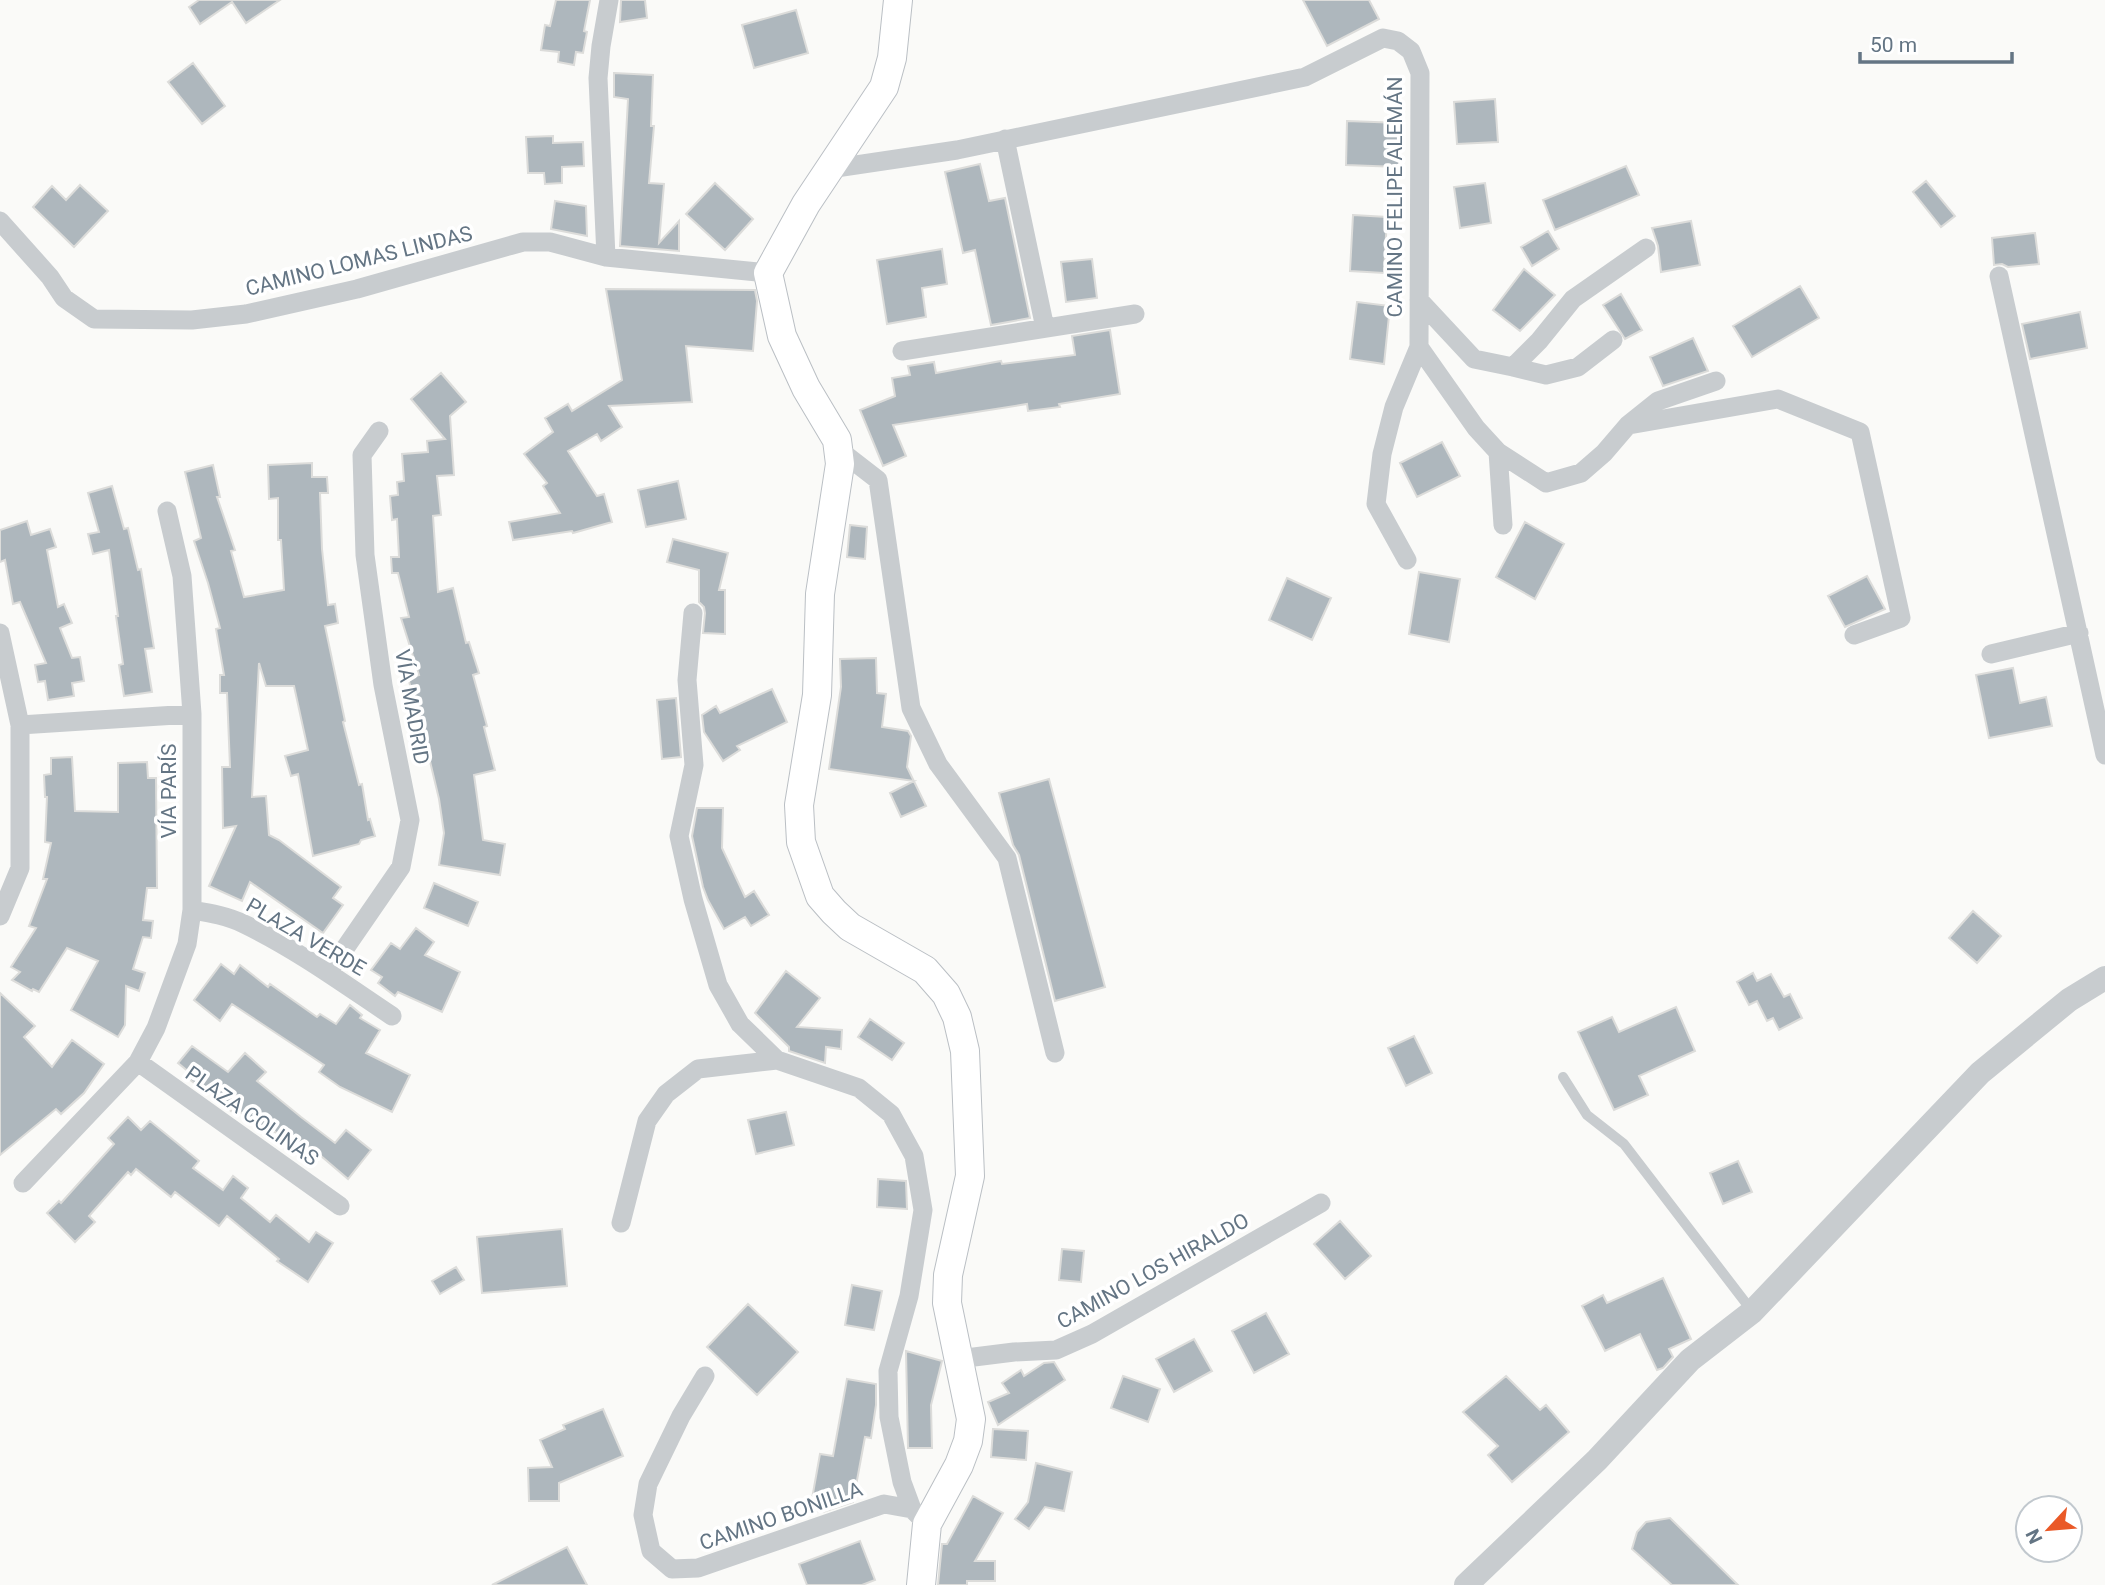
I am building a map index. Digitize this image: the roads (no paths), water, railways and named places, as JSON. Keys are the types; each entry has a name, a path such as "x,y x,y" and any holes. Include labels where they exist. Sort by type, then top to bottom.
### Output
{"main road":[{"path":"898,0 892,58 884,87 829,169 768,273 782,336 806,388 837,440 840,464 820,594 817,695 799,805 801,842 820,896 850,927 925,970 946,994 957,1017 965,1051 970,1176 948,1275 947,1304 971,1419 968,1441 959,1465 919,1516 921,1585"}],"street":[{"path":"606,257 598,78 608,0"},
{"name":"CAMINO FELIPE ALEMÁN","path":"829,169 957,150 1305,77 1383,38 1398,41 1411,51 1420,73 1419,347 1476,428 1498,452 1546,482 1581,473 1604,453 1628,425 1658,401 1716,381"},
{"path":"1005,139 1045,328"},
{"name":"CAMINO LOMAS LINDAS","path":"0,221 65,298 94,319 192,320 246,314 357,289 523,242 550,242 606,257 768,273"},
{"path":"1513,367 1539,341 1573,299 1646,248"},
{"path":"1999,276 2105,755"},
{"path":"1419,300 1474,359 1546,375 1578,367 1613,340"},
{"path":"902,351 1135,314"},
{"path":"1407,560 1376,504 1382,454 1394,407 1419,347"},
{"path":"1628,425 1778,399 1860,432 1901,618 1854,635"},
{"name":"VÍA MADRID","path":"328,973 401,867 410,820 383,685 365,555 362,455 379,431"},
{"path":"838,449 878,480 911,708 938,764 1007,858 1055,1052"},
{"path":"1498,452 1503,525"},
{"name":"VÍA PARÍS","path":"23,1183 138,1062 156,1028 187,944 192,910 192,713 182,576 167,511"},
{"path":"694,613 687,680 694,765 679,836 693,899 718,985 740,1024 776,1060"},
{"path":"0,633 20,725 20,868 0,916"},
{"path":"1991,654 2079,634"},
{"path":"20,725 192,713"},
{"name":"PLAZA VERDE","path":"192,910 244,923 328,973 392,1016"},
{"path":"1466,1585 1597,1460 1690,1360 1752,1312 1980,1073 2069,1000 2105,978"},
{"path":"621,1223 648,1121 666,1094 698,1069 776,1060 859,1088 891,1114 914,1156 923,1210 909,1296 888,1371 889,1418 902,1482 919,1516"},
{"name":"PLAZA COLINAS","path":"138,1062 340,1206"},
{"name":"CAMINO LOS HIRALDO","path":"958,1359 1056,1350 1092,1334 1321,1203"},
{"name":"CAMINO BONILLA","path":"705,1376 681,1416 648,1484 643,1515 651,1551 672,1569 698,1568 884,1504 919,1516"}],"lane":[{"path":"1563,1077 1587,1115 1624,1144 1752,1312"}]}
